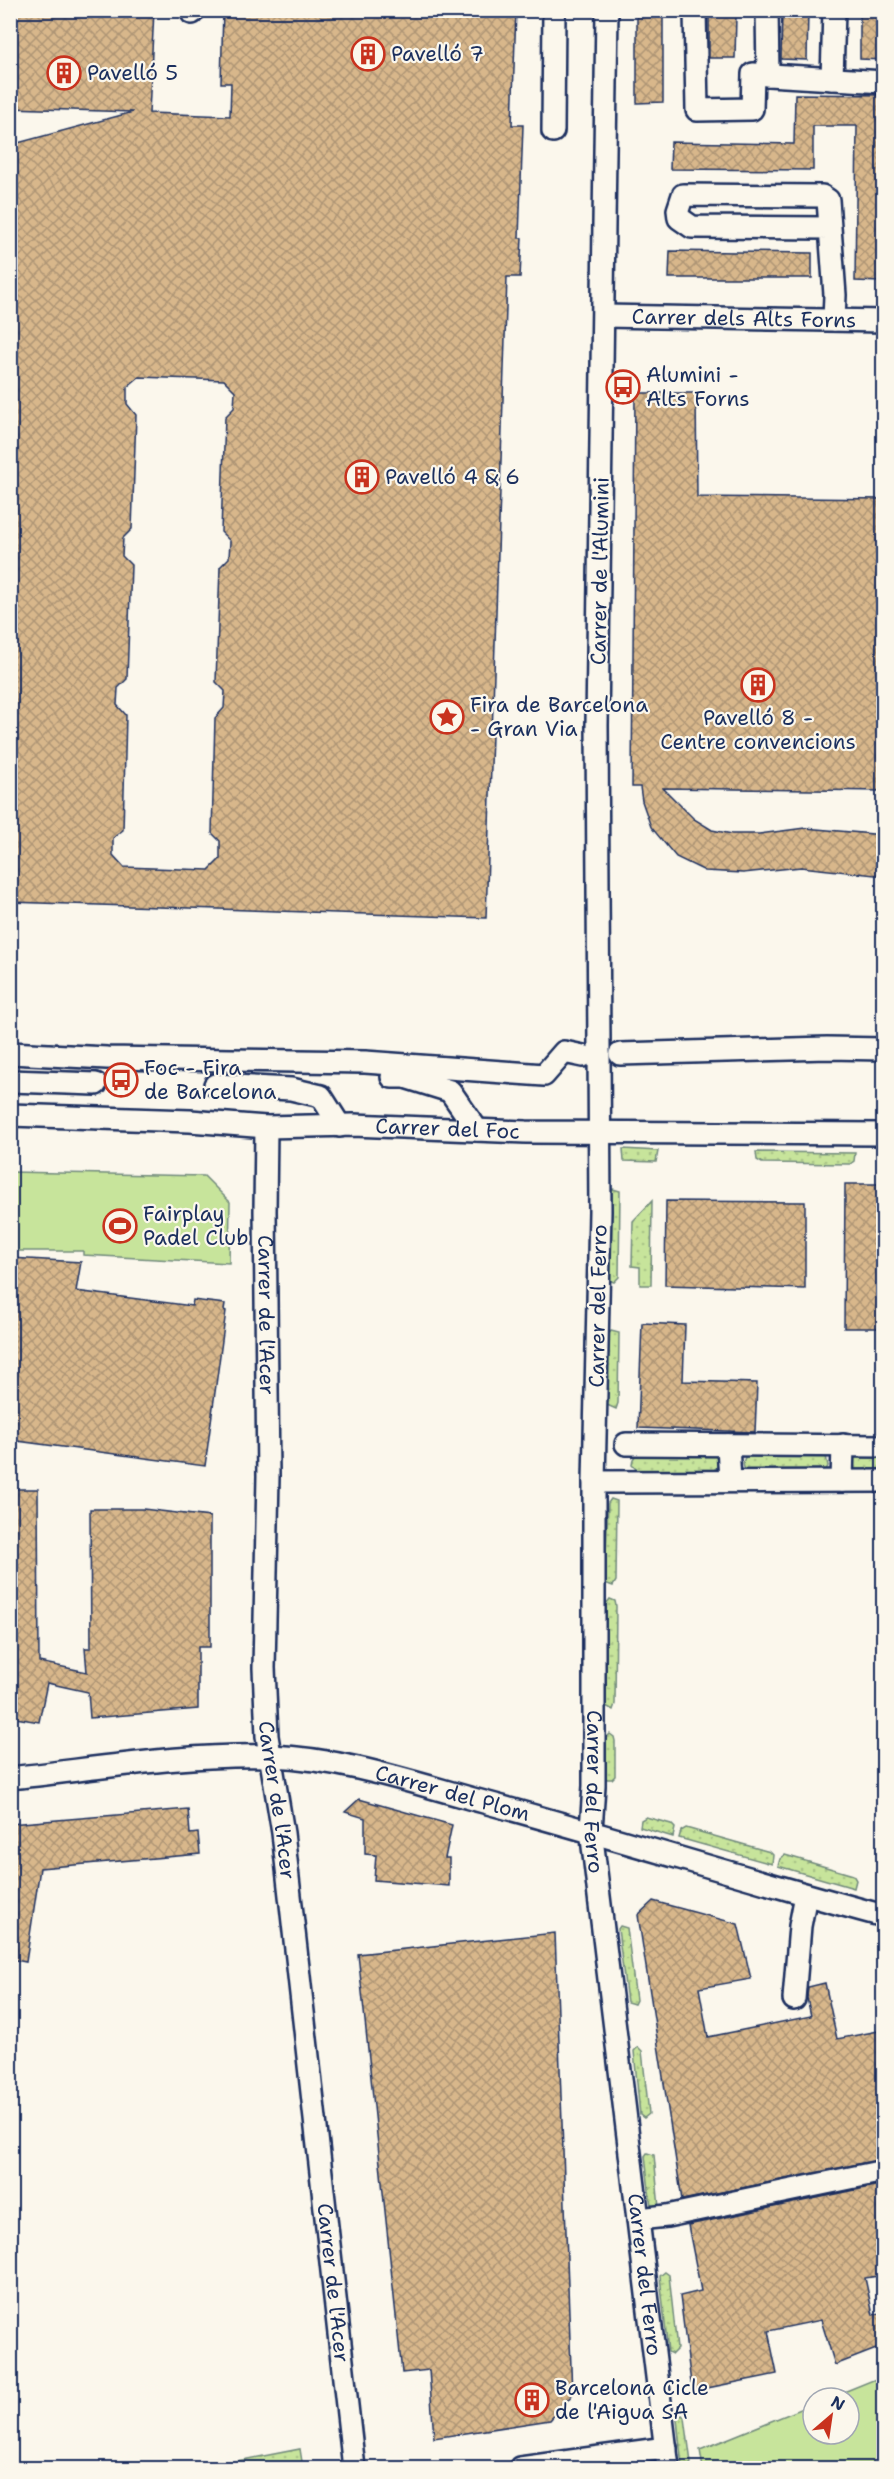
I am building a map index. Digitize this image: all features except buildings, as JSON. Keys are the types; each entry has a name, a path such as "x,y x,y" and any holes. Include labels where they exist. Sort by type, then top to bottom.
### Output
{"street":[{"path":"553,131 554,10"},
{"name":"Carrer de l'Alumini","path":"599,1131 597,725 607,10"},
{"path":"694,10 697,110 752,109 753,74 884,82"},
{"path":"767,10 768,75"},
{"path":"832,78 834,10"},
{"path":"830,228 692,227 679,218 678,210 683,195 822,196 828,200 835,295 834,320"},
{"name":"Carrer dels Alts Forns","path":"604,316 884,321"},
{"path":"622,1054 827,1048 884,1049"},
{"path":"10,1053 106,1058 365,1062 543,1075 574,1054"},
{"path":"10,1062 309,1071 405,1077 450,1091 477,1130"},
{"path":"10,1081 96,1084"},
{"path":"215,1085 291,1089 321,1096 340,1125"},
{"name":"Carrer del Foc","path":"10,1115 190,1121 266,1127 340,1125 477,1130 884,1134"},
{"name":"Carrer de l'Acer","path":"266,1127 268,1476 264,1668 267,1736 284,1845 354,2469"},
{"name":"Carrer del Ferro","path":"599,1131 600,1211 594,1482 594,1786 591,1830 667,2458"},
{"path":"626,1444 884,1446"},
{"path":"729,1445 730,1481"},
{"path":"842,1481 843,1445"},
{"path":"594,1482 884,1481"},
{"name":"Carrer del Plom","path":"10,1778 190,1759 271,1756 345,1764 591,1830 806,1895 884,1916"},
{"path":"794,1999 800,1926 806,1895"},
{"path":"638,2219 667,2216 884,2171"},
{"path":"520,2469 667,2458"}],"green space":[{"path":"623,1149 658,1151 656,1162 624,1161"},
{"path":"756,1152 855,1153 854,1161 850,1164 762,1163 757,1160"},
{"name":"Fairplay Padel Club","path":"11,1172 204,1176 230,1202 229,1263 83,1255 83,1251 11,1251"},
{"path":"613,1189 620,1191 619,1277 614,1282 609,1280 610,1191"},
{"path":"652,1201 651,1285 640,1285 640,1267 632,1266 633,1221"},
{"path":"611,1331 619,1333 616,1409 607,1405 608,1335"},
{"path":"638,1452 716,1455 718,1466 709,1475 642,1475 632,1465"},
{"path":"748,1453 826,1456 828,1466 825,1472 746,1471 743,1462"},
{"path":"883,1453 883,1476 855,1472 853,1463 857,1454"},
{"path":"611,1499 617,1501 616,1581 613,1586 605,1583 608,1503"},
{"path":"610,1599 615,1601 616,1606 615,1704 613,1710 606,1706 606,1604"},
{"path":"610,1734 615,1741 615,1776 607,1779 604,1775 605,1739"},
{"path":"646,1817 671,1824 675,1828 673,1837 640,1827 641,1820"},
{"path":"686,1828 770,1852 773,1855 772,1864 679,1838 681,1831"},
{"path":"785,1855 853,1875 856,1880 854,1888 778,1866 780,1859"},
{"path":"620,1926 627,1928 636,2000 634,2004 627,2002 618,1929"},
{"path":"638,2047 642,2051 649,2114 644,2118 640,2115 634,2051"},
{"path":"647,2153 654,2155 659,2208 651,2207 645,2156"},
{"path":"665,2272 669,2275 677,2349 672,2354 668,2352 660,2276"},
{"path":"883,2376 883,2468 703,2468 700,2450 801,2409 801,2446 861,2446 861,2386 858,2386"},
{"path":"682,2415 685,2418 691,2463 686,2468 682,2467 677,2419"},
{"path":"300,2449 303,2468 201,2468"}],"place":[{"name":"Pavelló 7","path":"368,54"},
{"name":"Pavelló 5","path":"64,73"},
{"name":"Alumini - Alts Forns","path":"623,387"},
{"name":"Pavelló 4 & 6","path":"362,477"},
{"name":"Pavelló 8 - Centre convencions","path":"758,685"},
{"name":"Fira de Barcelona - Gran Via","path":"447,717"},
{"name":"Foc - Fira de Barcelona","path":"121,1080"},
{"name":"Fairplay Padel Club","path":"120,1226"},
{"name":"Barcelona Cicle de l'Aigua SA","path":"532,2400"}]}
